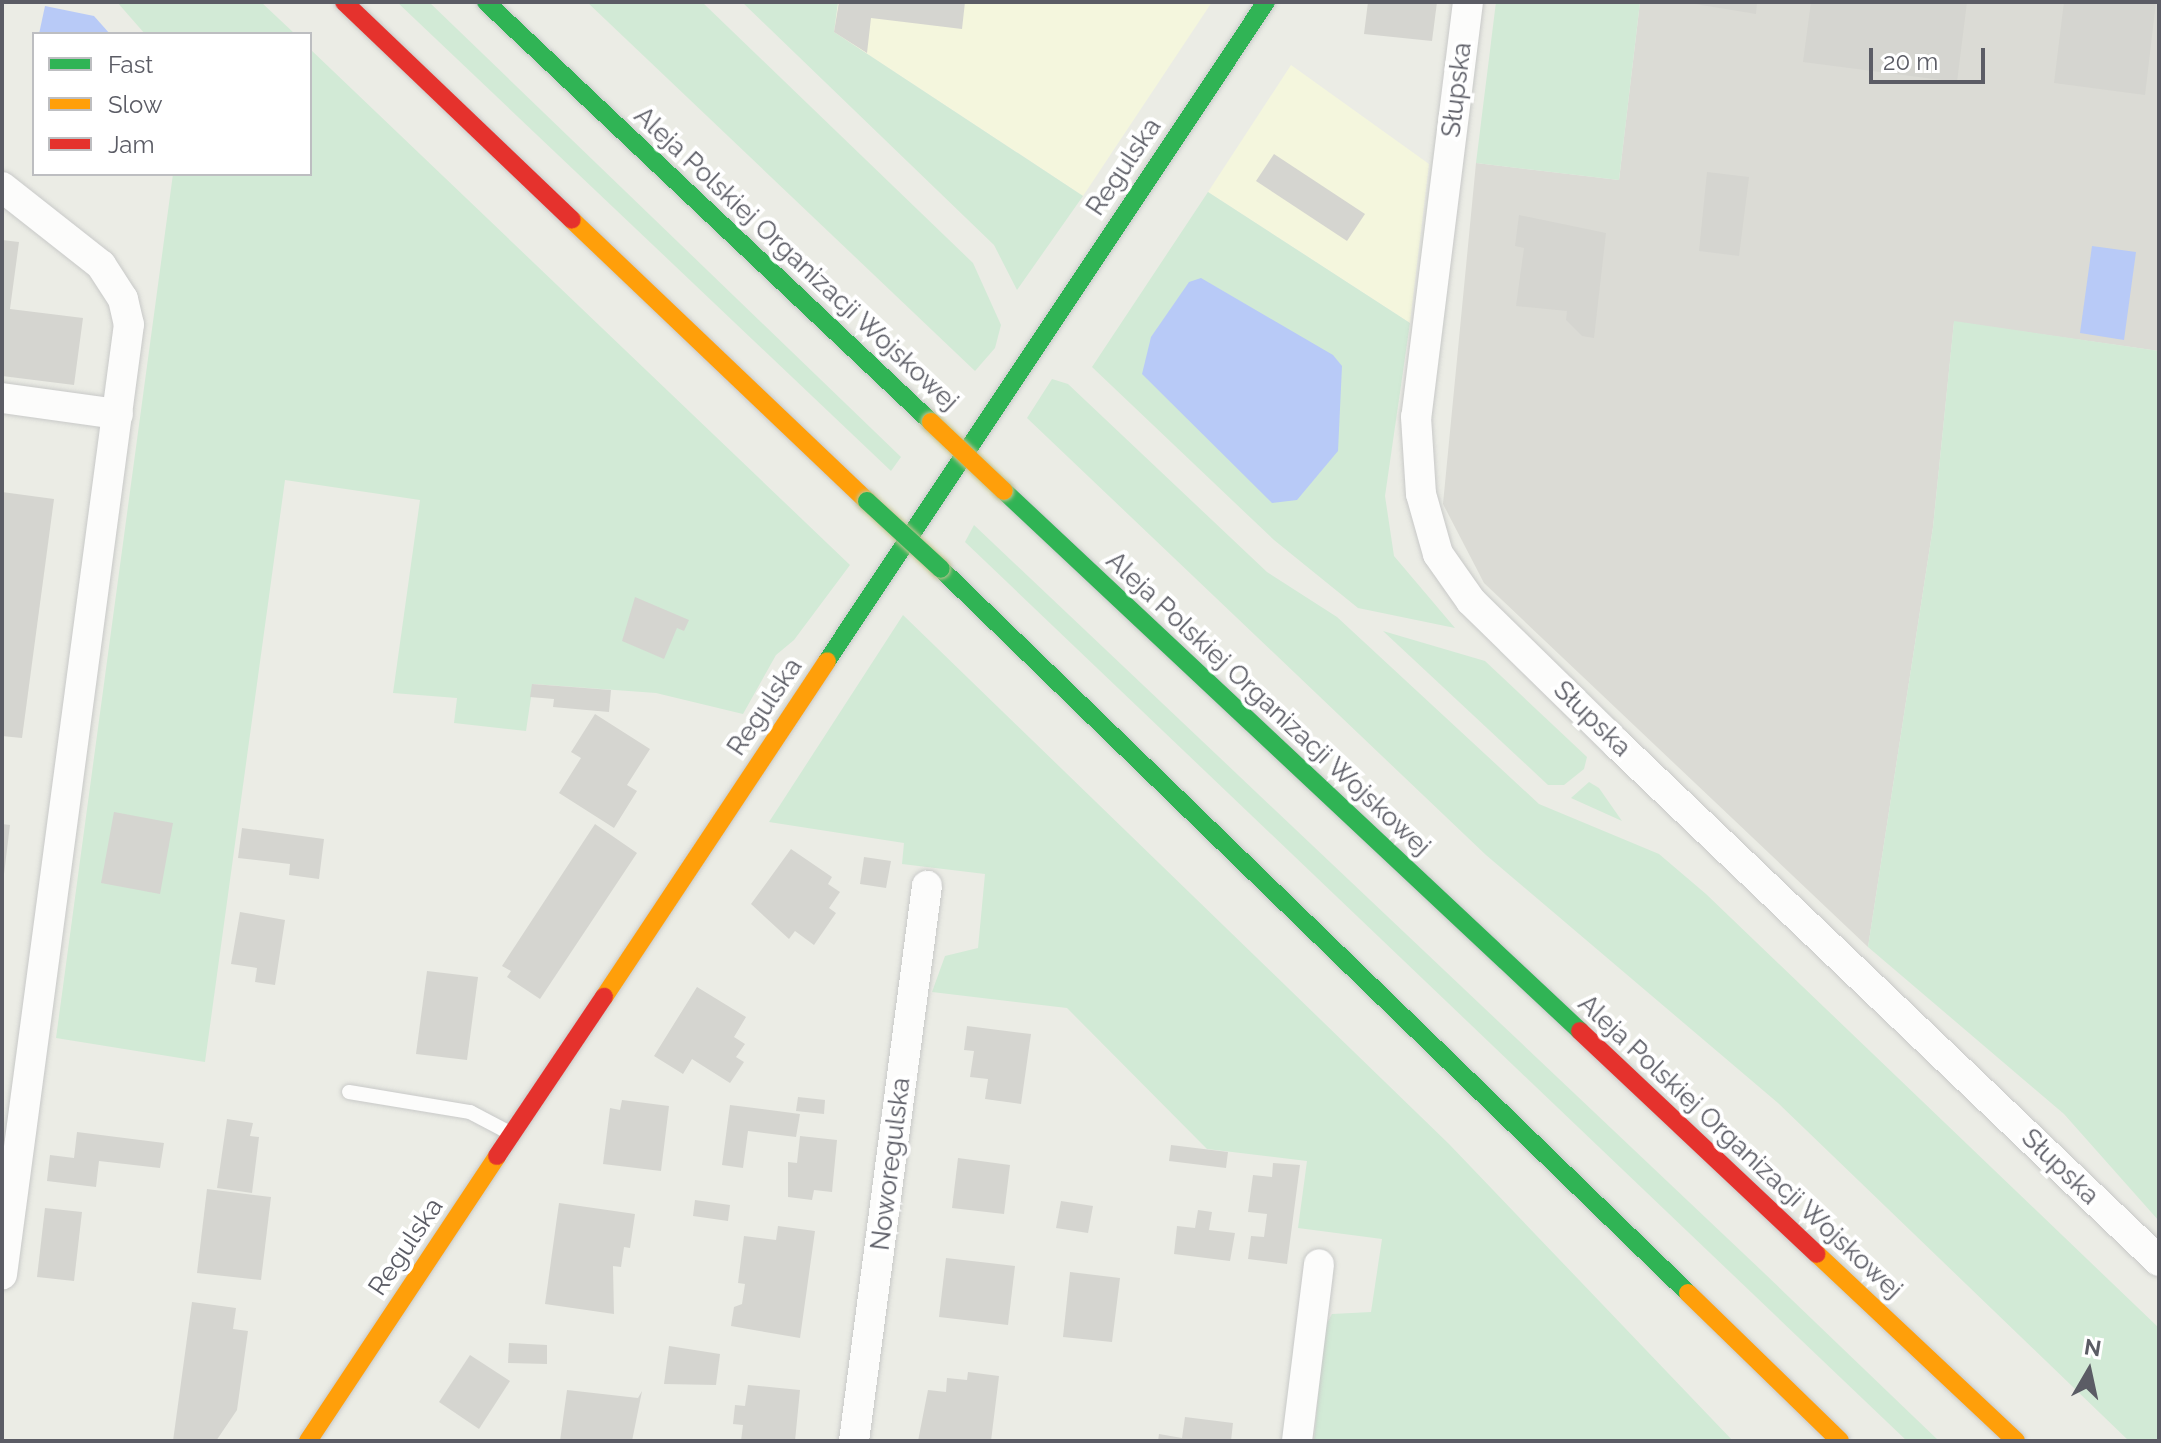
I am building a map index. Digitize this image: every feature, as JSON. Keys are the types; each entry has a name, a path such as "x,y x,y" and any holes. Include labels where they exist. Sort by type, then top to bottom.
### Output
{"main road":[{"path":"344,2 941,569 1840,1441"},
{"name":"Aleja Polskiej Organizacji Wojskowej","path":"486,2 2016,1441"},
{"name":"Regulska","path":"308,1441 1266,2"}],"street":[{"name":"Słupska","path":"1468,2 1416,417 1421,494 1438,554 1471,601 1659,785 2159,1261"},
{"path":"2,187 101,265 123,299 128,337 2,1275"},
{"path":"2,398 118,414"},
{"name":"Noworegulska","path":"854,1441 927,886"},
{"path":"1297,1441 1319,1264"}],"lane":[{"path":"349,1092 470,1112 512,1134"}],"shaded area":[{"path":"117,2 261,2 293,32 143,32"},
{"path":"397,2 429,2 901,457 891,471"},
{"path":"587,2 702,2 973,263 1001,325 995,348 975,371"},
{"path":"742,2 838,2 834,32 1083,196 1017,290 994,245"},
{"path":"838,2 1212,2 1083,196 834,32"},
{"path":"1496,2 1640,2 1619,180 1476,163"},
{"path":"1640,2 2159,2 2159,351 1954,322 1933,527 1868,947 1484,583 1443,504 1476,163 1619,180"},
{"path":"312,51 850,565 794,640 776,655 743,714 656,693 533,684 526,731 454,723 457,698 393,693 420,500 285,480 205,1062 56,1038 173,176 312,176"},
{"path":"1291,65 1429,164 1410,323 1208,192"},
{"path":"1208,192 1410,323 1385,496 1394,556 1455,628 1358,608 1274,540 1092,367"},
{"path":"1954,321 2159,351 2159,1221 2064,1114 1868,947 1933,527"},
{"path":"1052,379 1068,384 1267,572 1337,617 1539,804 1659,854 1706,894 2159,1328 2159,1441 2129,1441 1778,1103 1486,855 1027,418"},
{"path":"974,525 1939,1441 1907,1441 965,542"},
{"path":"903,615 1449,1144 1733,1441 1314,1441 1324,1329 1332,1314 1371,1312 1382,1239 1298,1228 1307,1161 1207,1149 1067,1008 932,992 945,956 978,948 985,874 902,864 904,843 769,822"},
{"path":"1383,631 1485,661 1587,757 1584,769 1564,785 1548,785"},
{"path":"1589,782 1599,788 1622,821 1571,798"}],"water":[{"path":"45,6 94,16 108,32 39,32"},
{"path":"2092,246 2136,252 2124,340 2080,333"},
{"path":"1201,278 1333,355 1342,366 1338,451 1297,500 1272,503 1142,374 1151,337 1189,282"}],"building":[{"path":"839,2 965,2 962,29 871,18 867,53 834,32"},
{"path":"1368,2 1437,2 1432,41 1364,34"},
{"path":"1683,2 1757,2 1756,14"},
{"path":"1811,2 1967,2 1957,82 1803,62"},
{"path":"2064,2 2156,2 2145,95 2054,83"},
{"path":"1274,154 1365,214 1347,241 1256,181"},
{"path":"1707,172 1749,177 1739,256 1699,251"},
{"path":"1519,215 1606,233 1594,338 1582,336 1566,320 1567,311 1516,306 1524,248 1515,246"},
{"path":"2,240 19,242 10,309 83,318 74,385 2,376"},
{"path":"2,492 54,499 22,738 2,736"},
{"path":"635,597 689,620 684,631 677,628 664,659 622,641"},
{"path":"532,684 611,690 609,712 553,707 554,699 530,697"},
{"path":"595,714 650,749 627,785 637,791 614,828 559,793 581,758 571,752"},
{"path":"114,812 173,823 160,894 101,883"},
{"path":"2,824 10,825 4,874 2,874"},
{"path":"595,824 637,853 540,999 507,977 511,971 502,966"},
{"path":"242,828 324,839 319,879 289,875 290,864 238,858"},
{"path":"791,849 832,877 828,884 840,892 829,908 836,913 814,945 795,931 789,939 751,904"},
{"path":"864,857 891,861 886,888 860,884"},
{"path":"240,912 285,920 275,985 255,982 257,968 231,964"},
{"path":"427,971 478,977 467,1060 416,1054"},
{"path":"697,987 746,1017 734,1037 745,1044 736,1057 744,1062 730,1083 692,1059 683,1074 654,1056"},
{"path":"967,1026 1031,1034 1021,1104 985,1099 988,1079 970,1077 974,1051 964,1050"},
{"path":"798,1097 825,1100 824,1114 796,1111"},
{"path":"622,1100 669,1106 661,1171 603,1164 610,1108 620,1110"},
{"path":"730,1105 800,1114 796,1137 748,1131 743,1168 722,1165"},
{"path":"227,1119 253,1123 250,1136 259,1137 252,1193 217,1188"},
{"path":"77,1132 164,1143 160,1168 99,1161 96,1187 47,1181 50,1155 74,1158"},
{"path":"800,1136 837,1140 832,1192 814,1190 812,1200 788,1197 788,1162 797,1163"},
{"path":"1171,1145 1228,1152 1226,1168 1169,1161"},
{"path":"958,1158 1010,1165 1004,1214 952,1208"},
{"path":"1273,1163 1300,1165 1287,1264 1248,1259 1251,1236 1264,1237 1267,1214 1248,1212 1253,1175 1272,1177"},
{"path":"207,1189 271,1197 261,1280 197,1273"},
{"path":"695,1200 730,1205 728,1221 693,1216"},
{"path":"1061,1201 1093,1206 1088,1233 1056,1228"},
{"path":"559,1203 635,1214 630,1248 624,1247 621,1267 613,1266 614,1314 545,1304"},
{"path":"45,1208 82,1212 74,1281 37,1277"},
{"path":"1198,1210 1212,1212 1209,1230 1235,1233 1230,1261 1174,1254 1177,1226 1195,1228"},
{"path":"778,1226 815,1231 800,1338 731,1326 734,1307 742,1304 745,1284 738,1283 744,1236 776,1240"},
{"path":"946,1258 1015,1266 1008,1325 939,1317"},
{"path":"1070,1272 1120,1278 1112,1342 1063,1337"},
{"path":"192,1302 236,1308 233,1329 248,1331 237,1410 216,1441 173,1441"},
{"path":"509,1343 547,1345 547,1364 508,1363"},
{"path":"669,1346 720,1354 716,1385 664,1384"},
{"path":"470,1355 510,1381 479,1429 439,1402"},
{"path":"968,1372 999,1376 991,1441 918,1441 928,1390 946,1392 947,1378 967,1380"},
{"path":"748,1385 800,1390 795,1441 741,1441 743,1425 733,1424 735,1405 745,1406"},
{"path":"567,1390 638,1398 642,1391 632,1441 560,1441"},
{"path":"1185,1417 1233,1423 1231,1441 1158,1441 1159,1434 1182,1438"}],"traffic: fast":[{"path":"486,2 931,422"},
{"path":"827,661 1266,2"},
{"path":"1004,491 1580,1031"},
{"path":"867,501 941,569"},
{"path":"941,569 1688,1293"}],"traffic: slow":[{"path":"572,220 867,501"},
{"path":"931,422 1004,491"},
{"path":"604,997 827,661"},
{"path":"308,1441 497,1156"},
{"path":"1817,1254 2016,1441"},
{"path":"1688,1293 1840,1441"}],"traffic: jam":[{"path":"344,2 572,220"},
{"path":"497,1156 604,997"},
{"path":"1580,1031 1817,1254"}]}
